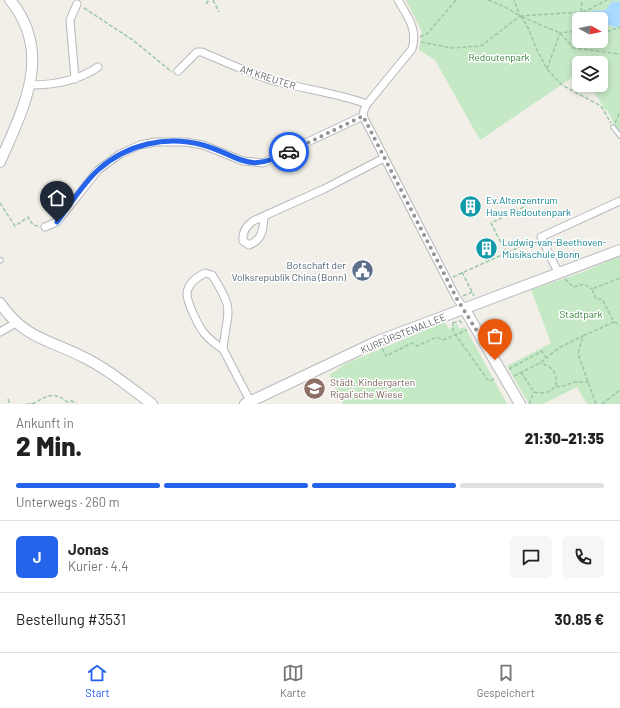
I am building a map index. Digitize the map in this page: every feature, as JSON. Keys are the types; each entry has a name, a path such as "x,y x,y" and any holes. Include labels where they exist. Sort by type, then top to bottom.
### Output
{"street":[{"path":"0,162 31,85 33,50 28,29 18,9 10,0"},
{"path":"398,0 412,23 415,40 412,49 368,104 364,110 363,116 457,299 464,308 520,404"},
{"path":"74,79 70,20 78,4"},
{"name":"AM KREUTER","path":"178,72 197,52 202,52 248,72 280,82 344,95 368,104"},
{"path":"31,85 48,85 74,79 89,74 98,67"},
{"path":"45,227 57,222 98,170 120,154 140,145 155,142 185,142 203,145 243,161 263,163 363,116"},
{"path":"264,218 384,158"},
{"path":"558,272 541,237 620,201"},
{"name":"KURFÜRSTENALLEE","path":"223,349 229,314 228,304 212,275 205,273 196,278 190,286 187,293 188,300 203,332 214,343 223,349 248,403 379,341 558,272 620,250"},
{"path":"0,303 16,322 41,340 81,356 109,372 150,403"},
{"path":"0,332 16,322"}],"lane":[{"path":"613,127 620,136"}],"path":[{"path":"206,4 209,0"},
{"path":"213,0 219,12"},
{"path":"415,40 428,33 456,0"},
{"path":"488,0 504,6 520,16 560,33 574,48 620,54"},
{"path":"514,0 520,16 527,25 536,48 547,69 562,85 601,106 613,127"},
{"path":"581,12 582,0"},
{"path":"584,12 607,0"},
{"path":"78,4 134,41 170,72 178,72"},
{"path":"415,40 446,48 481,46 520,16 572,13"},
{"path":"608,31 620,27"},
{"path":"560,33 572,32"},
{"path":"547,69 560,33"},
{"path":"613,127 620,112"},
{"path":"0,203 15,226 28,217 32,223"},
{"path":"506,253 491,223 526,206"},
{"path":"447,279 541,237"},
{"path":"558,272 573,287 584,284 592,289 596,299 602,299 614,322 620,325"},
{"path":"592,289 620,278"},
{"path":"450,314 455,334 486,379 490,381 542,351 546,358"},
{"path":"517,375 520,372 540,363 560,347 614,322"},
{"path":"379,341 386,356 412,343 418,346 437,337 443,340 467,330"},
{"path":"582,336 578,354 596,404"},
{"path":"520,372 534,392 543,394 550,392 556,386 557,376 554,370 540,363"},
{"path":"556,386 560,387 575,382 589,382"},
{"path":"602,404 620,390"},
{"path":"529,404 534,392"},
{"path":"27,404 31,404 52,395 57,395 67,402 72,401 76,404"},
{"path":"8,399 10,404"}],"green space":[{"name":"Redoutenpark","path":"406,0 620,0 620,2 613,2 605,10 572,12 572,48 608,48 608,25 616,28 620,25 620,135 607,110 605,110 594,92 608,92 608,56 572,56 572,78 480,140 435,60 419,50 422,32"},
{"name":"Stadtpark","path":"620,256 620,404 587,404 577,387 543,404 529,404 507,366 551,343 531,290 583,272"},
{"path":"445,322 449,329 457,324 459,329 465,327 507,404 343,404 329,375 347,363"}],"water":[{"path":"613,1 620,2 620,25 616,28 608,25 608,12 590,12 605,10"}],"way so far":[{"path":"289,152 327,132 363,116 457,299 471,319 495,360"}],"place":[{"name":"Ev.Altenzentrum Haus Redoutenpark","path":"471,206"},
{"name":"Ludwig-van-Beethoven- Musikschule Bonn","path":"486,248"},
{"name":"Botschaft der Volksrepublik China (Bonn)","path":"362,271"},
{"name":"Städt. Kindergarten Rigal´sche Wiese","path":"315,388"}],"route":[{"path":"57,222 98,170 120,154 140,145 155,142 185,142 203,145 249,163 263,163 289,152"}]}
